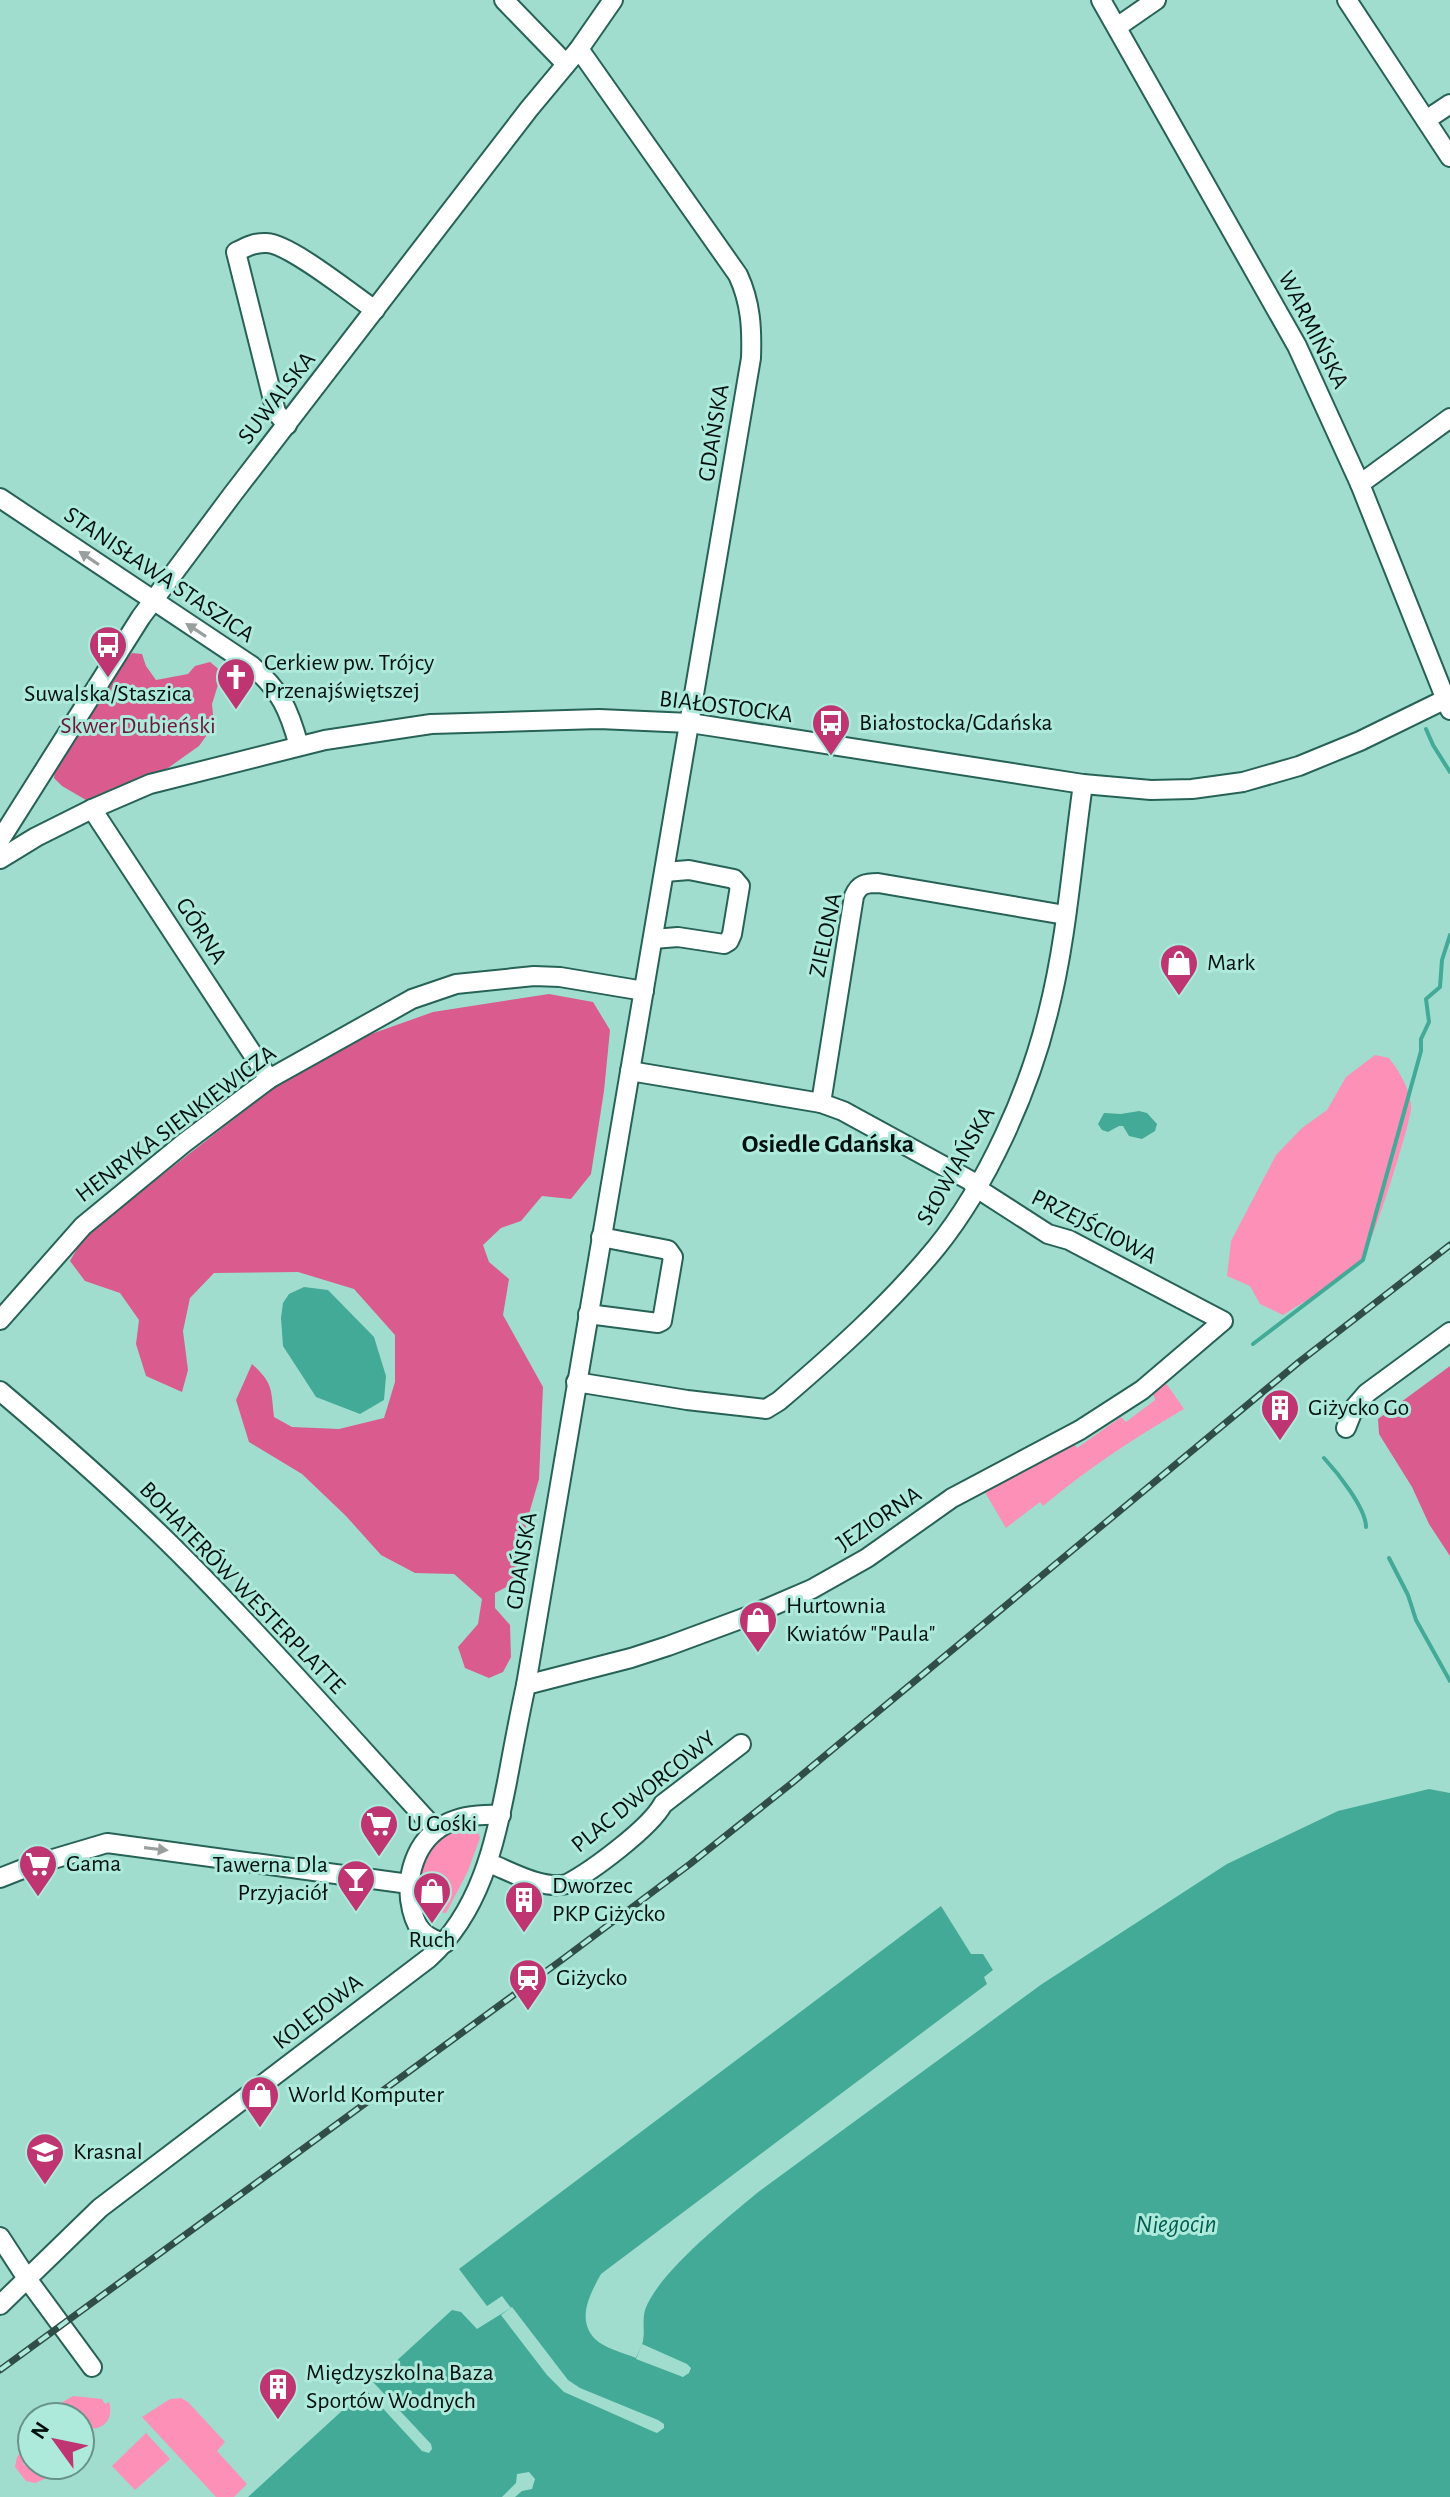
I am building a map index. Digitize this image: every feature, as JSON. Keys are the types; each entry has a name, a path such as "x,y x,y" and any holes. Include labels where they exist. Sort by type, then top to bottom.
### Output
{"street":[{"path":"504,0 566,64"},
{"name":"SUWALSKA","path":"0,840 153,602 529,109 579,49 613,0"},
{"name":"WARMIŃSKA","path":"1101,0 1297,346 1360,484 1448,702"},
{"path":"1117,27 1156,0"},
{"path":"1347,0 1450,157"},
{"name":"GDAŃSKA","path":"501,1815 526,1685 751,358 749,304 738,275 579,49"},
{"path":"1426,120 1450,104"},
{"path":"287,425 276,412 236,252 253,244 269,242 288,251 375,310"},
{"path":"1360,484 1450,418"},
{"name":"STANISŁAWA STASZICA","path":"0,498 252,666 285,703 299,746"},
{"name":"BIAŁOSTOCKA","path":"0,859 92,809 150,784 299,746 444,723 569,719 690,723 1083,784 1151,790 1217,787 1278,774 1448,702"},
{"name":"SŁOWIAŃSKA","path":"576,1382 766,1409 793,1390 900,1288 936,1248 975,1187 1012,1119 1038,1048 1050,1003 1065,915 1083,784"},
{"name":"GÓRNA","path":"92,809 269,1079"},
{"path":"653,939 678,937 724,944 732,934 740,886 738,882 689,870 665,872"},
{"name":"ZIELONA","path":"821,1103 857,889 865,883 878,883 1065,915"},
{"name":"HENRYKA SIENKIEWICZA","path":"0,1320 108,1202 269,1079 412,999 456,984 493,979 560,977 644,991"},
{"name":"PRZEJŚCIOWA","path":"630,1071 821,1103 843,1111 971,1181 975,1187 1048,1234 1069,1240 1223,1321"},
{"path":"588,1314 662,1321 671,1271 673,1257 668,1250 601,1237"},
{"name":"JEZIORNA","path":"526,1685 668,1646 812,1589 867,1558 952,1498 1080,1430 1142,1390 1223,1321"},
{"path":"1346,1428 1352,1412 1367,1393 1450,1332"},
{"name":"BOHATERÓW WESTERPLATTE","path":"0,1391 79,1457 188,1562 436,1830"},
{"name":"PLAC DWORCOWY","path":"489,1863 547,1884 567,1884 641,1831 663,1804 741,1744"},
{"path":"482,1814 501,1815 489,1863 476,1895 445,1943 434,1940 421,1931 412,1909 409,1884 422,1846 447,1823 482,1814"},
{"path":"0,1878 107,1843 409,1884"},
{"name":"KOLEJOWA","path":"0,2305 100,2208 445,1943"},
{"path":"0,2237 92,2367"}],"shaded area":[{"path":"1375,1055 1389,1058 1411,1102 1404,1139 1380,1213 1360,1262 1333,1284 1283,1315 1260,1304 1250,1286 1227,1276 1231,1241 1276,1155 1302,1128 1327,1110 1346,1077"},
{"path":"1166,1383 1184,1409 1111,1454 1043,1506 1040,1502 1006,1528 983,1489 1072,1440 1077,1448 1121,1417 1126,1422 1155,1400 1153,1394"},
{"path":"457,1827 459,1832 472,1829 480,1838 467,1873 446,1913 419,1909 420,1871 427,1852"},
{"path":"73,2396 102,2399 105,2404 109,2402 110,2416 104,2425 96,2428 96,2401 64,2401"},
{"path":"181,2398 188,2402 225,2442 217,2451 247,2484 234,2497 216,2497 142,2417 170,2399"},
{"path":"146,2433 170,2459 135,2490 112,2466"}],"green space":[{"name":"Skwer Dubieński","path":"132,653 142,654 156,680 188,674 195,666 210,662 222,672 212,704 214,725 199,746 168,768 86,800 54,778 56,762 115,673"},
{"path":"549,994 593,1002 610,1030 591,1174 571,1199 542,1196 521,1221 501,1228 483,1245 489,1262 509,1279 503,1315 543,1387 539,1479 526,1524 519,1580 495,1593 495,1608 510,1625 511,1657 503,1672 489,1678 465,1668 458,1647 478,1624 482,1599 454,1574 415,1573 381,1555 302,1474 249,1442 236,1400 252,1364 270,1387 274,1417 292,1427 339,1429 384,1418 395,1382 395,1335 354,1289 298,1272 214,1273 190,1298 183,1331 188,1370 182,1392 146,1376 136,1344 139,1320 120,1293 85,1281 70,1261 85,1235 271,1090 360,1038 433,1012"},
{"path":"1450,1366 1450,1556 1379,1434 1378,1419"}],"water":[{"path":"1104,1113 1147,1113 1157,1124 1155,1131 1142,1139 1129,1136 1123,1126 1108,1132 1098,1124"},
{"path":"304,1287 328,1290 374,1337 386,1376 384,1400 360,1414 316,1397 283,1346 283,1303 289,1294"},
{"name":"Niegocin","path":"1429,1789 1450,1793 1450,2497 248,2497 452,2310 461,2312 477,2329 511,2308 502,2296 487,2306 459,2269 941,1906 971,1954 983,1954 993,1970 984,1977 987,1984 601,2274 589,2298 586,2315 589,2331 595,2339 636,2358 643,2341 645,2310 652,2295 694,2247 757,2193 1042,1984 1227,1864 1338,1811"}],"pier":[{"path":"512,2307 568,2380 580,2388 658,2420 664,2428 657,2433 564,2392 501,2315"},
{"path":"642,2344 687,2364 691,2368 689,2373 683,2377 636,2359"},
{"path":"373,2382 431,2444 429,2453 422,2451 365,2389"},
{"path":"529,2472 535,2479 532,2489 522,2491 515,2497 502,2497 516,2483 517,2474"}],"waterway":[{"path":"1426,729 1450,772"},
{"path":"1253,1344 1363,1260 1421,1051 1421,1039 1429,1022 1426,999 1440,987 1442,960 1450,935"},
{"path":"1324,1458 1356,1501 1366,1527"},
{"path":"1389,1558 1408,1595 1416,1620 1450,1681"}],"railway":[{"path":"0,2370 690,1864 1299,1362 1450,1245"}],"place":[{"name":"Suwalska/Staszica","path":"108,679"},
{"name":"Cerkiew pw. Trójcy Przenajświętszej","path":"236,711"},
{"name":"Białostocka/Gdańska","path":"831,757"},
{"name":"Mark","path":"1179,997"},
{"name":"Giżycko Go","path":"1280,1442"},
{"name":"Hurtownia Kwiatów \"Paula\"","path":"758,1654"},
{"name":"U Gośki","path":"379,1858"},
{"name":"Gama","path":"38,1898"},
{"name":"Tawerna Dla Przyjaciół","path":"356,1913"},
{"name":"Ruch","path":"432,1925"},
{"name":"Dworzec PKP Giżycko","path":"524,1934"},
{"name":"Giżycko","path":"528,2012"},
{"name":"World Komputer","path":"260,2129"},
{"name":"Krasnal","path":"45,2186"},
{"name":"Międzyszkolna Baza Sportów Wodnych","path":"278,2421"}],"district":[{"name":"Osiedle Gdańska","path":"828,1144"}]}
